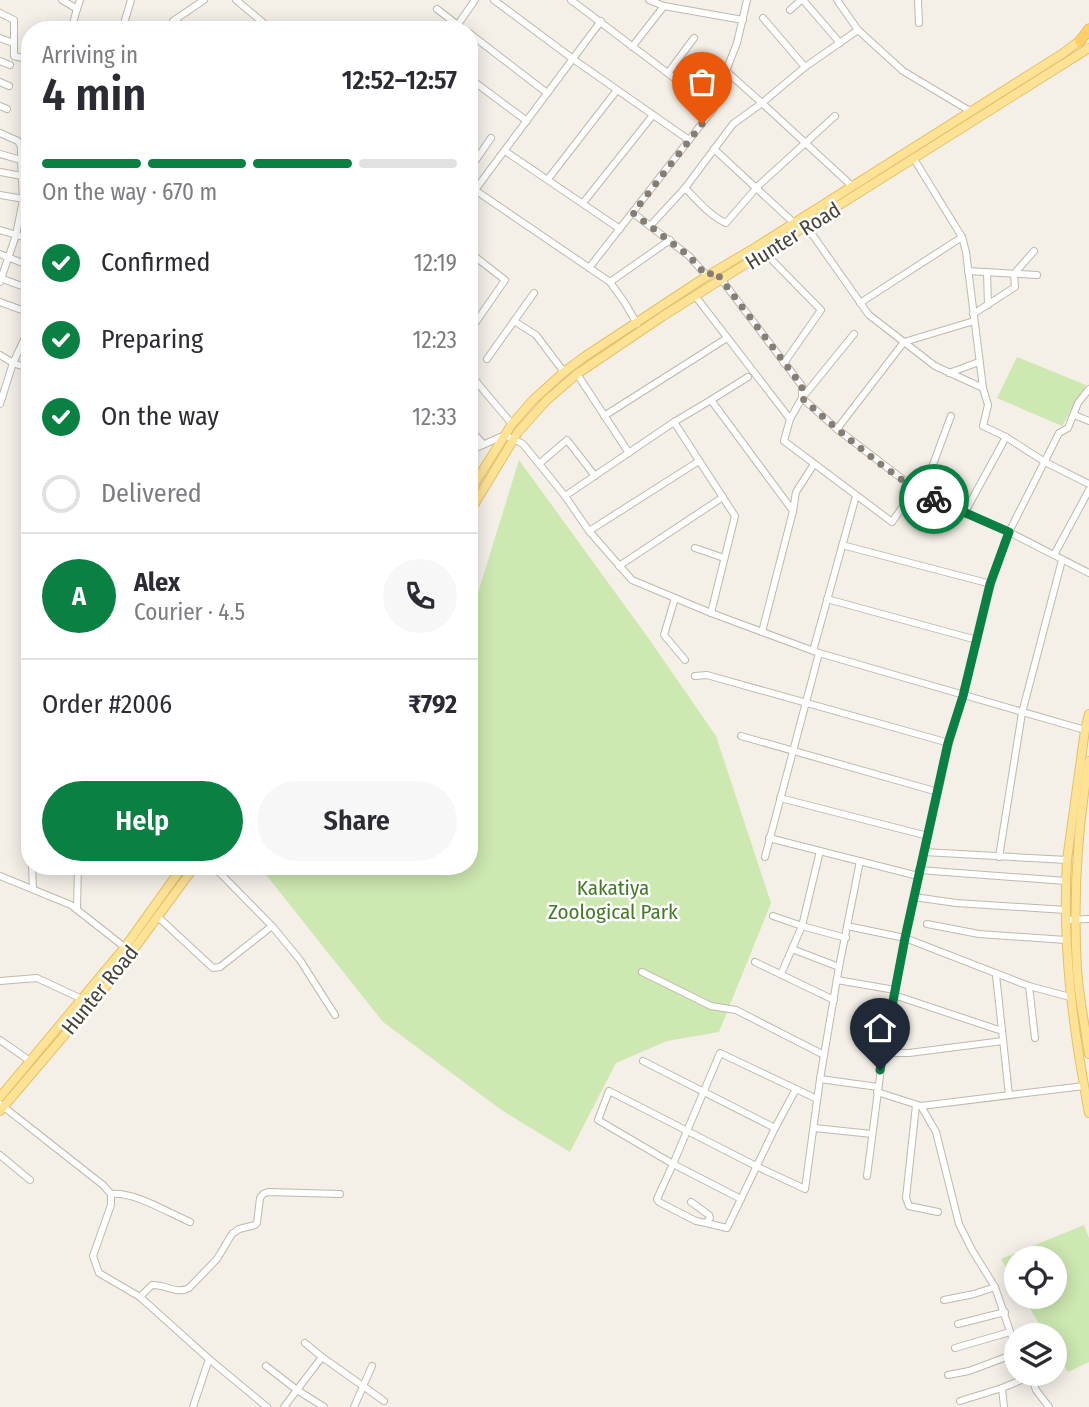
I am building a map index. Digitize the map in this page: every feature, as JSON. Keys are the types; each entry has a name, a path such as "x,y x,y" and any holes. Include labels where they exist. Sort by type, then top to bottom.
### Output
{"highway":[{"path":"1085,38 1089,29"}],"main road":[{"name":"Hunter Road","path":"478,498 526,422 577,373 711,274 1085,38"},
{"name":"Hunter Road","path":"478,478 505,435 533,400 584,357 643,323 696,297 1089,48"},
{"path":"1089,715 1066,881 1070,997 1089,1113"},
{"path":"1089,761 1076,861 1078,979 1089,1054"},
{"name":"Hunter Road","path":"1,1107 108,984 177,875"},
{"name":"Hunter Road","path":"0,1097 82,999 158,917 188,875"}],"street":[{"path":"62,0 77,9"},
{"path":"74,21 80,0"},
{"path":"125,21 131,0"},
{"path":"174,20 204,0"},
{"path":"236,0 261,21"},
{"path":"460,21 475,0"},
{"path":"494,0 689,140"},
{"path":"571,0 714,108 589,268"},
{"path":"649,0 664,6 743,20"},
{"path":"703,100 726,71 737,43 747,0"},
{"path":"790,10 802,0 839,43"},
{"path":"837,0 858,30 903,71 970,111"},
{"path":"918,0 919,23"},
{"path":"632,47 664,6"},
{"path":"437,9 450,21"},
{"path":"0,13 14,20 13,52 15,57 21,58"},
{"path":"763,18 805,67"},
{"path":"478,181 505,150 601,21"},
{"path":"650,226 685,188 733,124 805,67 858,30"},
{"path":"0,38 13,43"},
{"path":"667,73 694,38"},
{"path":"478,40 547,93"},
{"path":"0,61 10,65"},
{"path":"726,71 852,186"},
{"path":"0,82 9,86"},
{"path":"478,85 527,121"},
{"path":"548,179 617,90"},
{"path":"583,203 653,115"},
{"path":"685,188 726,223 756,188 835,116"},
{"path":"0,133 18,141 21,160 0,154"},
{"path":"478,157 491,138"},
{"path":"714,149 794,223"},
{"path":"505,150 620,229"},
{"path":"914,159 962,237 983,388 988,405 983,426 1089,484"},
{"path":"0,172 21,176"},
{"path":"478,192 610,282 643,323"},
{"path":"0,195 21,199"},
{"path":"633,213 722,280 802,386 802,398 837,429 922,494 1009,532 1089,573"},
{"path":"21,219 0,280 21,286"},
{"path":"807,227 869,315 935,366 983,388"},
{"path":"0,229 21,236"},
{"path":"860,303 962,237"},
{"path":"610,282 670,240"},
{"path":"1013,274 1034,251"},
{"path":"765,253 821,310 784,363"},
{"path":"0,254 21,263"},
{"path":"478,260 505,280 478,319"},
{"path":"968,271 1037,275"},
{"path":"987,272 988,305"},
{"path":"837,429 904,342 974,318 1015,287 1013,274"},
{"path":"487,359 534,293"},
{"path":"696,297 790,419"},
{"path":"0,302 21,310"},
{"path":"514,321 536,335 564,372"},
{"path":"854,334 802,398 790,419 783,441 892,522 915,489"},
{"path":"604,416 727,338"},
{"path":"0,404 21,346"},
{"path":"0,355 21,366"},
{"path":"949,373 979,362"},
{"path":"577,373 629,453"},
{"path":"565,496 674,422 748,377"},
{"path":"478,383 513,424"},
{"path":"867,1176 877,1089 905,938 948,743 963,696 990,584 1009,532 1059,433 1068,428 1078,403 1089,390"},
{"path":"711,400 793,511"},
{"path":"1073,415 1089,421"},
{"path":"922,494 951,416"},
{"path":"674,422 734,516 711,613"},
{"path":"478,446 505,435 523,444 589,531 632,580 816,652 1085,730"},
{"path":"965,512 1006,437"},
{"path":"478,438 483,444"},
{"path":"540,464 567,440 595,476"},
{"path":"589,531 699,461"},
{"path":"762,632 796,492 814,464"},
{"path":"1054,555 1089,490"},
{"path":"765,857 806,702 827,599 856,496"},
{"path":"619,566 723,497"},
{"path":"842,545 990,584"},
{"path":"695,548 724,558"},
{"path":"999,857 1022,713 1062,560"},
{"path":"675,598 664,635 685,660"},
{"path":"827,599 977,640"},
{"path":"695,676 706,675 948,743"},
{"path":"741,736 938,792"},
{"path":"780,797 928,836"},
{"path":"769,838 919,873 1066,881"},
{"path":"781,975 802,926 820,851"},
{"path":"924,852 1067,860"},
{"path":"741,1199 673,1164 598,1120 608,1091 805,1189 824,1055 860,861"},
{"path":"32,875 33,889"},
{"path":"77,909 78,875"},
{"path":"222,875 272,926 300,960 335,1015"},
{"path":"0,876 71,905 128,949"},
{"path":"914,897 1089,919"},
{"path":"773,916 846,938"},
{"path":"158,917 213,968 220,967 272,926"},
{"path":"927,923 979,934 1066,940"},
{"path":"847,926 905,938 996,975 1070,997"},
{"path":"793,949 839,967"},
{"path":"755,962 834,1000"},
{"path":"642,972 711,1006 736,1010 824,1055"},
{"path":"996,975 1009,1095"},
{"path":"0,981 37,978 82,999"},
{"path":"837,980 894,992 1002,1031"},
{"path":"1029,986 1035,1038"},
{"path":"0,1041 30,1061"},
{"path":"883,1053 909,1053 1003,1041"},
{"path":"796,1089 727,1228 696,1221 657,1201 720,1053 796,1089 817,1099"},
{"path":"643,1061 775,1128"},
{"path":"820,1079 877,1089 918,1105 1084,1086"},
{"path":"918,1105 906,1198 909,1206 938,1212"},
{"path":"918,1105 936,1132 959,1224 995,1287 1008,1323"},
{"path":"1,1107 111,1194 111,1205 93,1256 96,1269 103,1276 140,1297 267,1407"},
{"path":"814,1128 872,1134"},
{"path":"0,1156 30,1180"},
{"path":"111,1194 131,1196 190,1222"},
{"path":"140,1297 152,1285 178,1291 189,1288 217,1259 232,1234 257,1223 260,1198 263,1194 340,1194"},
{"path":"691,1202 709,1214 710,1218 706,1223"},
{"path":"944,1300 995,1287"},
{"path":"958,1324 1005,1312"},
{"path":"955,1348 1004,1334"},
{"path":"305,1343 384,1401"},
{"path":"284,1407 322,1357"},
{"path":"948,1375 970,1371 1004,1357"},
{"path":"193,1407 209,1359"},
{"path":"266,1366 296,1390 324,1407"},
{"path":"354,1407 372,1366"},
{"path":"960,1401 1006,1386"},
{"path":"1034,1386 1049,1407"},
{"path":"1002,1388 1004,1407"}],"green space":[{"path":"1017,357 1086,385 1062,426 997,398"},
{"name":"Kakatiya Zoological Park","path":"519,460 716,736 771,903 719,1032 667,1041 616,1063 570,1152 500,1109 383,1022 266,875 478,875 478,593"},
{"path":"1084,1225 1089,1238 1089,1362 1068,1372 1067,1323 1039,1323 1030,1309 1067,1309 1067,1246 1033,1246"}],"way so far":[{"path":"702,124 633,213 689,256 707,276 715,271 802,386 802,398 894,474 922,494 934,499"}],"route":[{"path":"880,1070 919,870 948,743 963,696 990,584 1009,532 934,499"}]}
